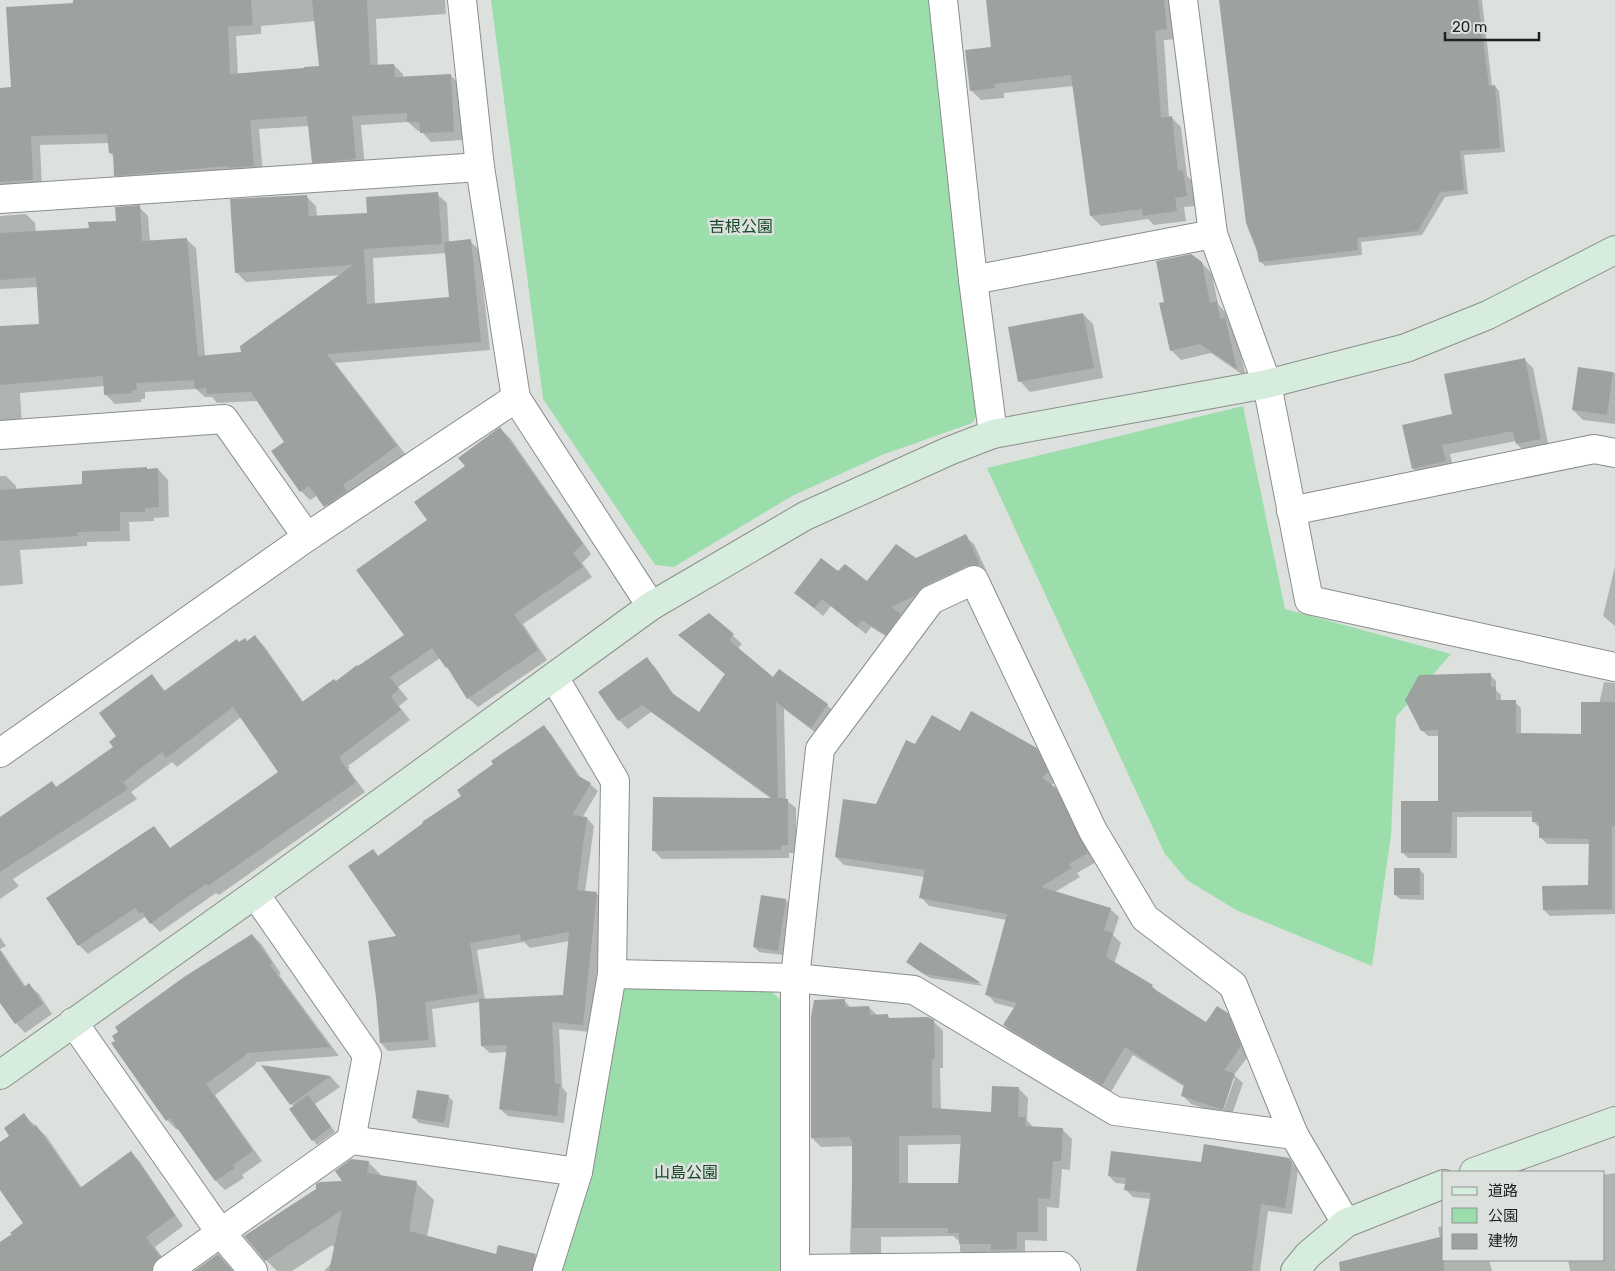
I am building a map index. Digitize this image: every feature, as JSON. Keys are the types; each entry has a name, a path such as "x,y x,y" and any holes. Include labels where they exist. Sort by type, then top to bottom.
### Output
{"street":[{"path":"462,0 480,167 516,398 651,606"},
{"path":"943,0 973,280 993,434"},
{"path":"1183,0 1213,234 1267,384 1309,600 1615,667"},
{"path":"0,199 480,167"},
{"path":"973,280 1213,234"},
{"path":"0,1075 72,1022 255,894 651,606 805,516 949,451 993,434 1267,384 1415,344 1488,316 1615,250"},
{"path":"0,753 307,537 516,398"},
{"path":"0,435 224,420 307,537"},
{"path":"1291,511 1594,449 1615,453"},
{"path":"1066,1271 1061,1266 795,1270 795,978 820,749 931,600 974,580 1093,831 1145,918 1233,985 1294,1135 1346,1223"},
{"path":"547,1271 578,1172 612,974 615,781 554,678"},
{"path":"255,894 367,1055 351,1140"},
{"path":"612,974 795,978 914,990 1115,1111 1294,1135"},
{"path":"72,1022 220,1232 253,1271"},
{"path":"1477,1171 1615,1121"},
{"path":"167,1271 351,1140 578,1172"},
{"path":"1295,1271 1308,1255 1346,1223 1442,1185"}],"green space":[{"name":"吉根公園","path":"491,0 935,0 982,409 972,423 882,455 792,496 674,567 655,565 543,399"},
{"path":"1243,406 1285,609 1451,654 1396,717 1391,836 1372,966 1236,910 1187,880 1165,854 987,468"},
{"name":"山島公園","path":"628,981 772,992 783,1002 781,1271 559,1271 615,991"}],"building":[{"path":"73,0 251,0 253,25 228,27 230,74 319,66 312,0 367,0 370,65 394,64 395,77 451,74 454,132 420,133 419,122 407,122 407,113 352,116 356,159 312,163 307,116 250,120 254,166 228,168 228,166 114,176 113,153 109,153 107,134 31,136 33,180 0,182 0,88 11,87 6,7 73,3"},
{"path":"986,0 1164,0 1167,29 1155,31 1161,118 1172,116 1178,171 1183,170 1187,196 1175,198 1177,211 1143,216 1142,209 1090,216 1071,75 994,84 995,88 970,91 965,50 991,47"},
{"path":"1219,0 1478,0 1489,86 1495,85 1500,148 1460,151 1464,190 1440,192 1418,231 1357,238 1358,250 1259,262 1257,251 1246,223"},
{"path":"438,192 442,244 364,249 367,304 449,297 444,242 471,239 481,342 327,354 397,446 343,485 347,491 324,507 309,486 300,492 271,451 284,442 251,392 207,394 206,388 195,389 194,380 136,383 137,390 132,390 132,393 104,395 103,376 0,385 0,326 39,324 36,277 0,280 0,233 89,228 88,222 116,221 115,207 140,205 142,241 187,238 198,356 241,352 240,346 353,265 235,273 230,199 307,195 309,216 367,213 366,197"},
{"path":"1191,254 1202,262 1210,303 1217,301 1220,319 1225,318 1237,369 1200,344 1170,351 1159,303 1164,302 1156,261"},
{"path":"1083,313 1094,368 1018,382 1008,327"},
{"path":"1525,358 1541,439 1516,444 1513,431 1442,445 1446,461 1412,469 1402,425 1452,414 1444,374"},
{"path":"1578,367 1613,372 1607,415 1572,410"},
{"path":"500,427 583,544 573,553 583,567 514,614 538,650 467,699 447,667 432,648 390,677 399,689 391,696 401,710 340,756 340,759 356,782 208,886 206,884 150,924 142,912 140,914 135,908 78,946 46,898 154,826 170,848 278,772 233,707 166,758 162,752 123,782 128,789 0,872 0,817 52,781 56,787 113,747 109,742 116,736 99,713 152,674 164,691 237,639 239,642 245,638 247,641 255,635 302,702 334,679 336,681 404,635 356,570 427,520 414,502 465,466 458,458"},
{"path":"147,467 147,469 158,468 159,507 145,508 145,512 120,512 120,531 77,532 78,536 0,541 0,490 82,484 82,471"},
{"path":"966,534 980,564 967,566 924,586 914,596 891,607 901,614 886,635 862,620 857,627 822,599 814,608 794,593 821,558 838,571 845,564 867,581 896,544 916,558"},
{"path":"709,613 734,634 729,640 773,677 779,669 828,704 811,728 776,702 778,798 788,799 788,845 781,845 781,850 652,851 653,797 772,798 642,705 618,721 598,692 647,657 672,693 699,712 725,674 678,635"},
{"path":"1491,673 1491,687 1496,687 1496,700 1516,700 1516,733 1581,734 1581,702 1615,702 1615,826 1612,826 1612,909 1543,910 1542,886 1588,885 1589,839 1539,838 1539,822 1532,822 1532,811 1452,812 1451,853 1401,853 1401,801 1438,801 1438,730 1421,731 1405,700 1419,675"},
{"path":"971,711 1037,748 1048,772 1042,778 1056,788 1088,853 1069,864 1072,868 1041,887 1111,908 1104,930 1113,933 1106,957 1153,985 1151,987 1206,1022 1217,1006 1228,1013 1241,1046 1224,1070 1235,1074 1223,1110 1181,1096 1184,1085 1125,1047 1102,1085 1003,1025 1017,1003 985,995 1007,914 919,898 925,870 835,857 843,799 876,804 906,740 915,744 932,715 960,731"},
{"path":"544,725 577,775 591,783 572,815 587,817 577,890 597,892 583,1025 552,1022 555,1083 560,1084 557,1116 499,1109 507,1045 481,1046 479,999 563,995 569,932 521,941 520,934 470,943 478,994 425,1002 429,1040 380,1043 368,941 396,936 348,866 373,849 378,856 422,822 461,796 457,790 493,764 491,761"},
{"path":"1394,868 1420,868 1420,895 1394,895"},
{"path":"761,895 786,899 778,951 753,947"},
{"path":"252,934 272,963 270,965 330,1047 246,1053 246,1055 206,1084 253,1151 233,1165 235,1168 215,1181 170,1118 166,1121 111,1043 115,1041 112,1036 118,1032 115,1027 184,977"},
{"path":"920,942 981,983 924,974 906,962"},
{"path":"0,951 24,987 29,983 43,1004 15,1024 0,1003"},
{"path":"845,999 845,1007 869,1006 870,1015 888,1014 888,1018 928,1017 934,1020 935,1059 932,1059 932,1108 991,1112 992,1086 1019,1087 1018,1117 1026,1117 1025,1126 1063,1128 1061,1161 1053,1161 1050,1199 1038,1198 1038,1232 1017,1232 1017,1249 991,1250 991,1244 959,1244 959,1233 948,1233 948,1228 852,1228 852,1140 850,1140 850,1137 811,1138 811,1017 814,1000","holes":["961,1135 958,1183 899,1183 899,1136"]},
{"path":"261,1065 331,1076 290,1105"},
{"path":"417,1090 449,1095 444,1123 412,1118"},
{"path":"308,1095 331,1127 312,1141 289,1109"},
{"path":"24,1113 33,1127 36,1125 80,1188 131,1151 175,1215 146,1237 160,1257 153,1264 152,1271 0,1271 0,1242 23,1223 0,1190 0,1142 9,1136 4,1128"},
{"path":"1204,1144 1289,1158 1292,1162 1285,1208 1261,1204 1252,1271 1136,1271 1151,1193 1124,1190 1126,1178 1108,1176 1111,1151 1201,1162"},
{"path":"351,1159 369,1161 367,1173 417,1181 409,1231 496,1254 498,1245 536,1254 532,1271 329,1271 342,1210 265,1261 244,1236 316,1189 316,1184 320,1182 342,1181 335,1171"},
{"path":"1442,1236 1444,1271 1340,1271 1339,1262"},
{"path":"218,1254 233,1271 194,1271"}]}
